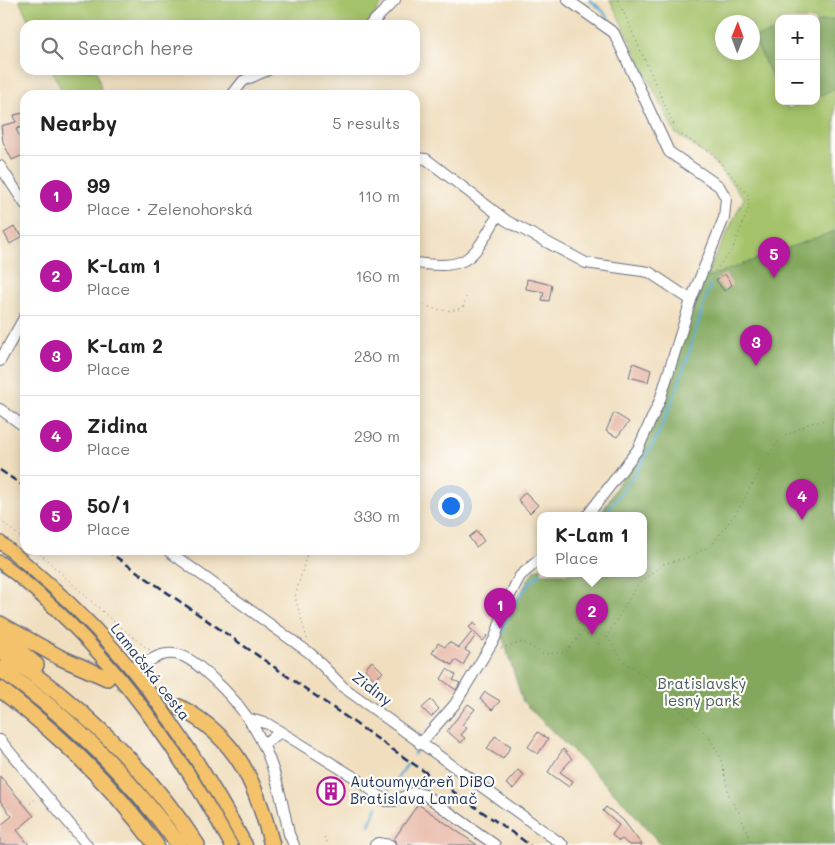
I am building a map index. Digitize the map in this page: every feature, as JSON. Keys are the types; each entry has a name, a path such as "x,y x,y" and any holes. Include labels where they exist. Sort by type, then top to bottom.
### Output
{"highway":[{"path":"0,624 59,657 106,678"},
{"path":"0,635 46,674 54,690"},
{"path":"0,651 54,690 93,724 161,797 197,845"},
{"path":"0,669 60,714 108,760 149,806 179,845"},
{"path":"0,689 48,727 97,774 156,845"},
{"path":"179,707 212,727 236,754 258,794 272,845"}],"main road":[{"name":"Lamačská cesta","path":"0,542 58,592 95,628 133,671 164,711 198,763 246,845"},
{"name":"Lamačská cesta","path":"0,562 73,626 122,681 161,731 194,781 231,845"}],"street":[{"path":"375,20 395,0"},
{"path":"568,0 614,33 669,152 719,186 726,198 724,218 691,300 660,400 638,449 591,512"},
{"path":"236,90 243,81 257,75"},
{"path":"420,159 426,160 498,214 586,263 649,272 691,300"},
{"path":"0,166 20,196"},
{"path":"420,264 442,267 463,262 478,248 498,214"},
{"path":"0,361 20,325"},
{"path":"0,409 20,423"},
{"name":"Zidiny","path":"174,555 311,654 343,688 563,845"},
{"path":"420,744 455,704 491,644 507,601 520,576 537,561"},
{"path":"133,671 158,656 171,654 186,657 224,688 250,719 264,744 278,781 289,834 294,845"},
{"path":"250,719 268,724 358,780 385,801 394,801 414,792 425,795 495,845"},
{"path":"264,744 281,732"},
{"path":"0,740 87,845"},
{"path":"376,845 378,843 390,845"}],"path":[{"path":"618,0 677,132 713,154 748,195 749,208 732,250 708,279"},
{"path":"420,303 454,312 463,306 466,297"},
{"path":"647,577 663,564 690,558 712,545 740,507 770,452 783,437 808,424 835,418"},
{"path":"0,520 20,537"},
{"path":"41,555 114,622 158,656"},
{"path":"307,555 295,597 311,654"},
{"path":"491,644 503,648 523,642 543,654 566,652 583,632 598,644 607,636 638,584 647,577"},
{"path":"607,636 622,660 647,677 708,736 720,756 730,799 740,812 752,845"},
{"path":"26,807 40,796"},
{"path":"324,837 329,845"}],"green space":[{"path":"19,0 385,0 371,20 29,20"},
{"path":"610,0 835,0 835,19 820,22 820,15 775,15 775,32 760,35 760,15 715,15 715,60 760,60 760,52 775,83 775,105 786,105 788,109 797,105 820,105 820,95 835,89 835,254 705,278 744,198 710,158 675,133"},
{"path":"835,19 835,89 820,95 820,60 820,22"},
{"path":"775,32 775,83 760,52 760,35"},
{"path":"54,75 98,75 101,90 62,90"},
{"name":"Bratislavský lesný park","path":"835,231 835,845 661,845 628,807 523,702 500,629 533,572 537,570 537,577 647,577 647,512 602,512 638,449 705,278"}],"building":[{"path":"20,114 20,128 16,129 20,137 20,156 12,160 3,142 1,126 16,122 14,115"},
{"path":"14,227 20,233 20,238 10,244 4,233"},
{"path":"725,274 732,285 724,291 716,280"},
{"path":"527,279 552,285 549,301 542,300 544,292 526,289"},
{"path":"633,363 651,370 648,382 629,377"},
{"path":"614,413 629,422 617,437 606,431"},
{"path":"525,492 538,505 530,513 518,500"},
{"path":"477,531 484,541 476,547 469,537"},
{"path":"474,623 487,636 483,641 469,627"},
{"path":"471,633 475,637 465,650 470,653 463,665 455,660 452,665 432,653 438,643 445,647 449,642 459,648"},
{"path":"372,661 383,672 375,680 365,669"},
{"path":"447,669 456,675 453,680 460,683 456,690 441,679"},
{"path":"485,692 500,701 492,710 480,699"},
{"path":"431,700 439,709 431,717 422,708"},
{"path":"468,704 475,709 462,725 467,728 461,735 465,738 461,743 447,731"},
{"path":"538,732 548,739 538,754 528,747"},
{"path":"495,736 511,746 503,759 487,749"},
{"path":"563,749 572,759 560,772 573,781 569,787 548,772"},
{"path":"518,770 524,775 513,789 506,784"},
{"path":"0,776 34,816 17,830 29,845 0,845 0,826 12,816 0,801"},
{"name":"Autoumyváreň DiBO Bratislava Lamač","path":"325,780 344,793 338,802 319,790"},
{"path":"418,804 477,845 397,845 394,839"},
{"path":"606,807 623,820 642,845 629,845 622,839 619,841 612,835 619,825 603,811"}],"waterway":[{"path":"590,0 602,10 617,30"},
{"path":"623,41 648,90"},
{"path":"606,512 642,463 664,422 689,353 710,284"},
{"path":"502,633 517,600 537,576"},
{"path":"414,754 419,747"},
{"path":"385,795 407,765"},
{"path":"369,825 377,806"}],"tunnel":[{"path":"118,682 179,707"}],"railway":[{"path":"0,470 20,484"},
{"path":"113,555 530,845"}],"place":[{"name":"50/1","path":"774,278"},
{"name":"K-Lam 2","path":"756,366"},
{"name":"Zidina","path":"802,520"},
{"name":"99","path":"500,629"},
{"name":"K-Lam 1","path":"592,635"},
{"name":"Autoumyváreň DiBO Bratislava Lamač","path":"331,791"}]}
